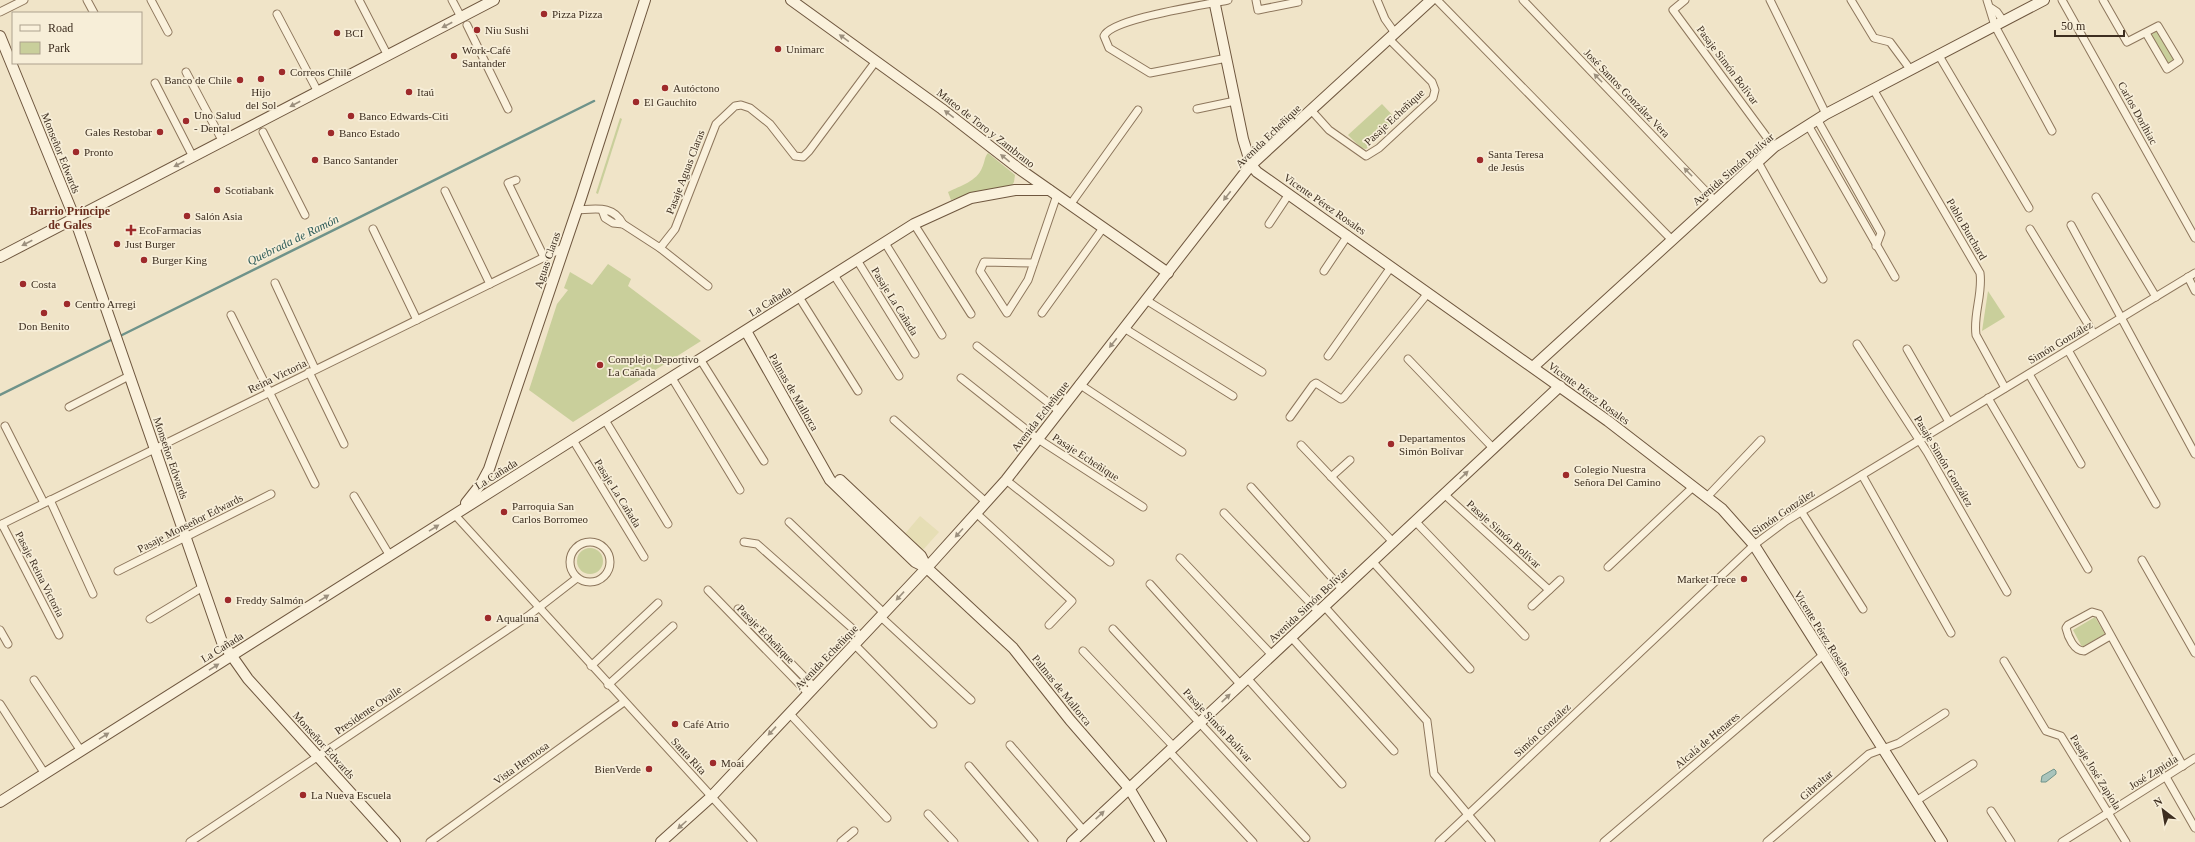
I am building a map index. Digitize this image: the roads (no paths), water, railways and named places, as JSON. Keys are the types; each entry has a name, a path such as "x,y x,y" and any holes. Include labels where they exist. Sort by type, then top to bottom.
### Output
{"street":[{"path":"0,12 24,0"},
{"path":"87,0 93,12"},
{"path":"151,0 168,32"},
{"path":"359,0 388,56"},
{"path":"452,0 508,109"},
{"path":"0,257 388,56 464,21 494,0"},
{"name":"Mateo de Toro y Zambrano","path":"791,0 942,108 1031,178 1168,273"},
{"path":"1227,58 1150,73 1109,48 1104,36 1106,31 1112,27 1215,1 1228,0"},
{"path":"1256,0 1258,10 1298,2 1297,0"},
{"name":"Pasaje Echeñique","path":"1311,110 1329,130 1366,156 1379,148 1433,98 1435,90 1432,82 1392,36 1377,0"},
{"name":"Avenida Echeñique","path":"661,842 712,797 927,568 1006,480 1079,384 1168,273 1251,165 1431,0"},
{"path":"1437,0 1672,240"},
{"name":"José Santos González Vera","path":"1523,0 1715,201"},
{"name":"Pasaje Simón Bolívar","path":"1685,0 1673,10 1774,147"},
{"path":"1770,0 1826,114"},
{"path":"1851,0 1874,38 1890,42 1910,69"},
{"path":"1987,0 1991,8 1991,15 1999,24 2052,131"},
{"name":"Avenida Simón Bolívar","path":"1533,367 1774,147 1826,114 1938,54 2044,0"},
{"name":"Carlos Dorlhiac","path":"2062,0 2195,238"},
{"path":"2103,0 2126,42 2158,26 2179,61 2167,69 2146,33"},
{"name":"Aguas Claras","path":"455,515 472,497 489,469 647,1"},
{"path":"1215,1 1243,139 1251,165"},
{"path":"277,14 318,92"},
{"name":"Monseñor Edwards","path":"0,36 74,219 222,642 230,656 395,842"},
{"path":"1938,54 2029,208"},
{"name":"Pasaje Aguas Claras","path":"660,248 675,230 716,124 735,106 746,107 763,117 795,156 802,157 809,151 876,61"},
{"path":"186,72 223,142"},
{"path":"155,83 193,157"},
{"name":"Pablo Burchard","path":"1873,89 1980,273 1981,283 1974,325 1976,335 2005,388"},
{"path":"1197,109 1235,101"},
{"path":"1070,205 1138,110"},
{"path":"1817,119 1881,233 1876,246"},
{"path":"1808,125 1895,277"},
{"path":"263,132 304,216"},
{"path":"1758,162 1824,280"},
{"name":"Vicente Pérez Rosales","path":"1251,165 1258,172 1560,386 1722,509 1754,545 1940,841"},
{"name":"La Cañada","path":"1015,190 1031,178"},
{"path":"516,180 508,183 544,257"},
{"name":"La Cañada","path":"0,802 914,224 971,198 1015,190 1053,193"},
{"path":"445,191 490,284"},
{"path":"1034,263 984,262 980,271 1006,313 1028,280 1034,263 1053,193"},
{"path":"1269,224 1290,194"},
{"path":"2096,197 2156,296"},
{"path":"577,210 602,210 605,218 613,223 626,225 660,248 708,286"},
{"path":"914,224 971,314"},
{"path":"2071,225 2195,454"},
{"path":"1042,313 1103,228"},
{"path":"373,229 417,320"},
{"path":"2030,229 2094,334"},
{"path":"1324,271 1348,235"},
{"name":"Pasaje La Cañada","path":"885,243 942,335"},
{"name":"Reina Victoria","path":"1,524 563,248"},
{"name":"Pasaje La Cañada","path":"857,260 915,354"},
{"path":"1328,356 1391,267"},
{"name":"Simón González","path":"1439,842 1754,545 1801,511 2195,273"},
{"path":"834,275 899,376"},
{"path":"2188,277 2195,291"},
{"path":"275,283 344,444"},
{"path":"1290,417 1316,383 1336,398 1341,399 1344,397 1428,293"},
{"path":"799,297 858,391"},
{"path":"1146,300 1262,372"},
{"path":"231,316 315,484"},
{"path":"1124,328 1233,396"},
{"name":"Palmas de Mallorca","path":"746,331 822,466 921,556 927,568 1013,648 1070,720 1129,788 1161,842"},
{"name":"Pasaje Simón González","path":"1858,344 1919,440 2007,592"},
{"path":"977,346 1059,411"},
{"path":"1907,348 1950,422"},
{"path":"2068,350 2156,504"},
{"path":"1408,359 1493,448"},
{"path":"700,360 764,461"},
{"path":"2029,374 2081,464"},
{"path":"69,407 129,376"},
{"path":"672,378 740,490"},
{"name":"Pasaje Echeñique","path":"961,378 1038,439 1143,508"},
{"path":"1079,384 1182,452"},
{"name":"Avenida Simón Bolívar","path":"1072,842 1560,386"},
{"path":"1988,398 2088,569"},
{"path":"605,420 668,524"},
{"path":"894,420 986,502"},
{"path":"5,426 47,502 93,594"},
{"name":"Pasaje La Cañada","path":"573,440 644,557"},
{"path":"1707,497 1761,440"},
{"path":"1300,445 1393,542"},
{"path":"1331,477 1350,460"},
{"path":"489,469 497,480 508,481"},
{"path":"1862,475 1951,633"},
{"path":"1006,480 1110,562"},
{"path":"1251,487 1342,590"},
{"path":"1608,567 1693,487"},
{"name":"Pasaje Monseñor Edwards","path":"118,571 271,494"},
{"name":"Pasaje Simón Bolívar","path":"1444,494 1549,590"},
{"path":"354,496 390,556"},
{"path":"1801,511 1863,609"},
{"path":"976,513 1072,601 1049,624"},
{"path":"1224,513 1321,609 1427,721 1434,774 1491,842"},
{"name":"Santa Rita","path":"455,515 608,685 753,842"},
{"path":"1415,521 1525,636"},
{"path":"789,522 971,700"},
{"name":"Pasaje Reina Victoria","path":"1,524 58,635"},
{"path":"593,542 604,548 610,560 606,573 596,581 583,581 577,578 573,573 570,561 575,549 580,545 593,542"},
{"path":"744,542 757,544 858,641 933,724"},
{"path":"1180,558 1272,655"},
{"path":"2142,560 2195,653"},
{"path":"1372,561 1470,669"},
{"name":"Presidente Ovalle","path":"190,842 539,609 577,578"},
{"path":"1532,606 1560,580"},
{"path":"1150,584 1342,784"},
{"path":"150,619 203,587"},
{"name":"Pasaje Echeñique","path":"708,590 811,690"},
{"path":"591,666 658,603"},
{"name":"Pasaje Echeñique","path":"738,609 811,690"},
{"path":"2110,636 2084,651 2080,651 2076,648 2066,628 2074,622 2095,612 2099,614 2183,766"},
{"path":"608,685 674,626"},
{"name":"Pasaje Simón Bolívar","path":"1113,629 1306,838"},
{"path":"0,630 8,644"},
{"path":"1291,637 1394,751"},
{"path":"1083,651 1253,842"},
{"name":"Alcalá de Henares","path":"1604,842 1824,655"},
{"name":"Pasaje José Zapiola","path":"2004,661 2046,731 2061,736 2126,842"},
{"path":"34,680 81,751"},
{"name":"Vista Hermosa","path":"430,842 624,702"},
{"path":"0,704 45,774"},
{"name":"Gibraltar","path":"1766,842 1869,754 1899,743 1945,713"},
{"path":"789,714 888,818"},
{"path":"1010,745 1084,831"},
{"name":"José Zapiola","path":"2064,842 2195,758"},
{"path":"1916,801 1972,764"},
{"path":"969,766 1034,842"},
{"path":"2166,776 2195,828"},
{"path":"1991,811 2011,842"},
{"path":"928,814 954,842"},
{"path":"842,842 854,830"}],"water":[{"path":"2054,769 2056,774 2046,782 2041,782 2042,776"}],"waterway":[{"name":"Quebrada de Ramón","path":"118,337 594,101"},
{"name":"Quebrada de Ramón","path":"0,395 113,339"}],"place":[{"name":"Pizza Pizza","path":"544,14"},
{"name":"Niu Sushi","path":"477,30"},
{"name":"BCI","path":"337,33"},
{"name":"Unimarc","path":"778,49"},
{"name":"Work-Café Santander","path":"454,56"},
{"name":"Correos Chile","path":"282,72"},
{"name":"Hijo del Sol","path":"261,79"},
{"name":"Banco de Chile","path":"240,80"},
{"name":"Autóctono","path":"665,88"},
{"name":"Itaú","path":"409,92"},
{"name":"El Gauchito","path":"636,102"},
{"name":"Banco Edwards-Citi","path":"351,116"},
{"name":"Uno Salud - Dental","path":"186,121"},
{"name":"Gales Restobar","path":"160,132"},
{"name":"Banco Estado","path":"331,133"},
{"name":"Pronto","path":"76,152"},
{"name":"Banco Santander","path":"315,160"},
{"name":"Santa Teresa de Jesús","path":"1480,160"},
{"name":"Scotiabank","path":"217,190"},
{"name":"Salón Asia","path":"187,216"},
{"name":"EcoFarmacias","path":"131,230"},
{"name":"Just Burger","path":"117,244"},
{"name":"Burger King","path":"144,260"},
{"name":"Costa","path":"23,284"},
{"name":"Centro Arregi","path":"67,304"},
{"name":"Don Benito","path":"44,313"},
{"name":"Complejo Deportivo La Cañada","path":"600,365"},
{"name":"Departamentos Simón Bolívar","path":"1391,444"},
{"name":"Colegio Nuestra Señora Del Camino","path":"1566,475"},
{"name":"Parroquia San Carlos Borromeo","path":"504,512"},
{"name":"Market Trece","path":"1744,579"},
{"name":"Freddy Salmón","path":"228,600"},
{"name":"Aqualuna","path":"488,618"},
{"name":"Café Atrio","path":"675,724"},
{"name":"Moai","path":"713,763"},
{"name":"BienVerde","path":"649,769"},
{"name":"La Nueva Escuela","path":"303,795"}],"district":[{"name":"Barrio Príncipe de Gales","path":"70,218"}]}
